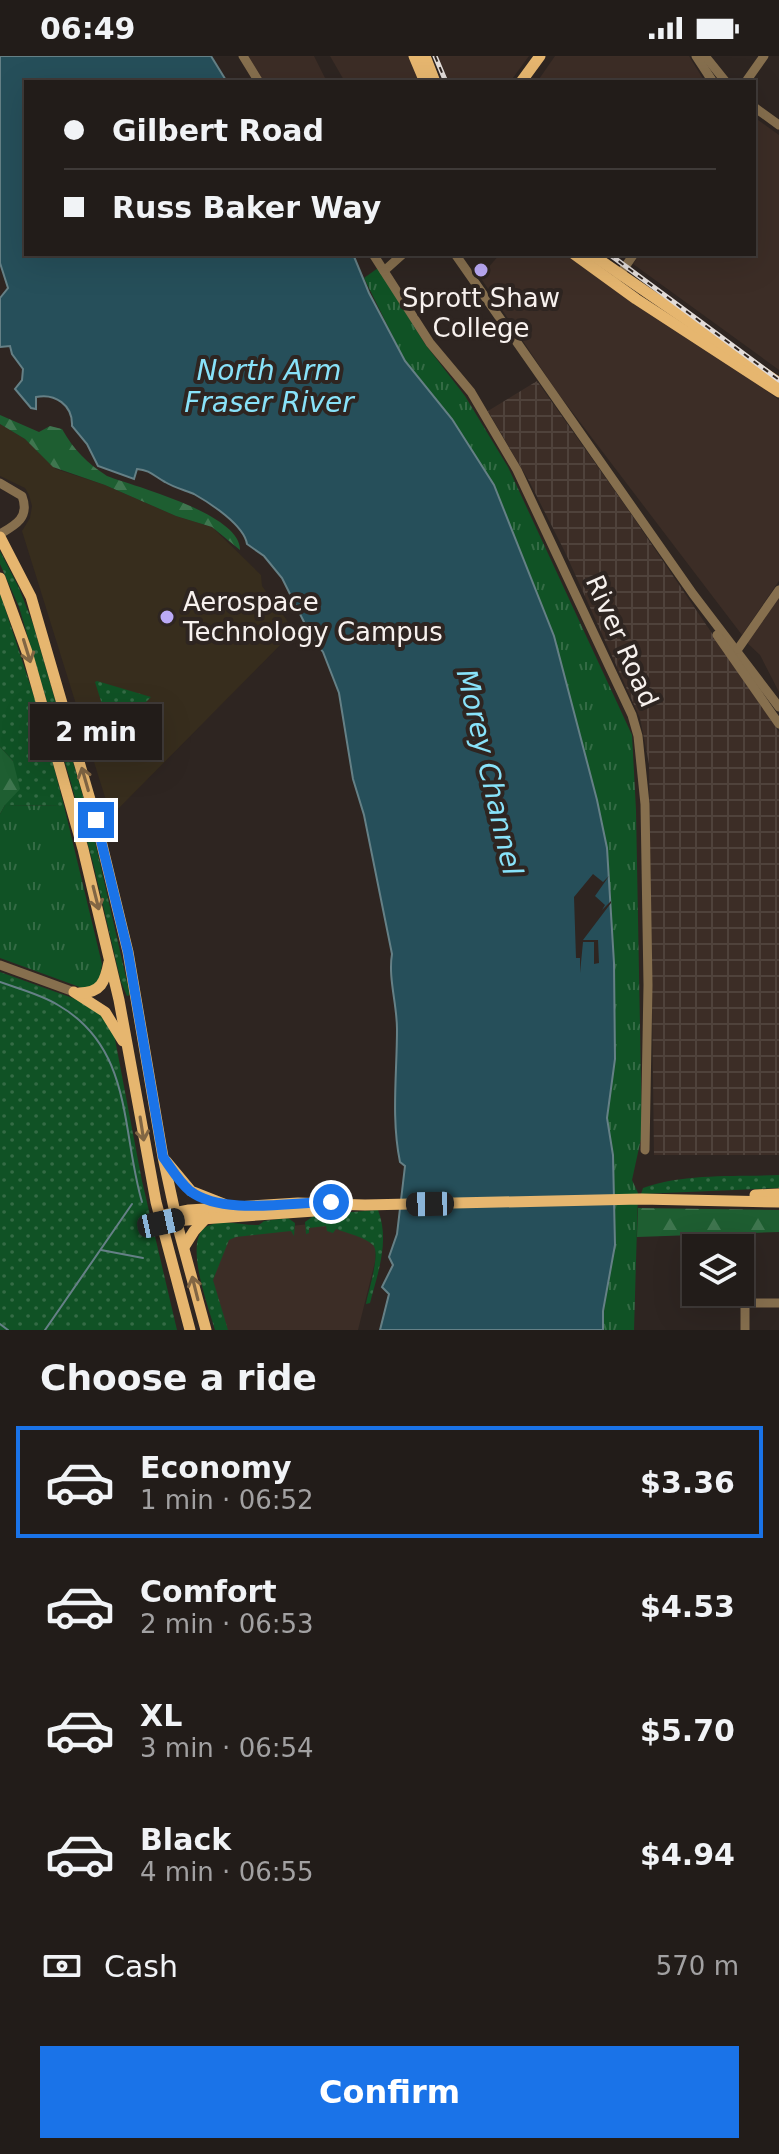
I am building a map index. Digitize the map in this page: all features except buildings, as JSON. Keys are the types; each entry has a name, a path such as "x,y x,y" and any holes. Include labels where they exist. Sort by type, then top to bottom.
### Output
{"main road":[{"path":"414,56 424,80"},
{"path":"425,56 434,80"},
{"path":"522,80 540,56"},
{"path":"578,256 617,278 779,383"},
{"path":"593,256 617,278 779,392"},
{"path":"0,536 31,597 96,820 128,952 163,1157 206,1330"},
{"path":"0,578 12,604 32,667 83,849 110,957 160,1220 190,1330"},
{"path":"74,992 92,992 100,988 110,957"},
{"path":"74,992 105,1012 129,1052"},
{"path":"163,1157 191,1191 236,1207"},
{"path":"160,1220 236,1207 331,1202 367,1205 779,1194"},
{"path":"666,1199 779,1202"},
{"path":"176,1216 206,1218 348,1209 367,1205"},
{"path":"184,1247 206,1218"}],"street":[{"path":"243,56 258,80"},
{"path":"696,56 712,80"},
{"path":"705,56 724,80"},
{"path":"747,80 764,56"},
{"path":"756,108 779,125"},
{"name":"River Road","path":"374,256 430,343 471,392 517,470 560,556 635,723 645,804 648,985 645,1150"},
{"path":"384,271 401,256"},
{"path":"456,256 693,594 738,649 779,707"},
{"path":"617,278 633,256"},
{"path":"479,288 488,281"},
{"path":"0,483 22,496 25,510 17,524 0,536"},
{"path":"779,590 738,649 741,662 779,716"},
{"path":"693,594 699,609 779,724"},
{"path":"0,965 74,992"},
{"path":"745,1330 745,1303 779,1303"}],"shaded area":[{"path":"246,56 314,56 326,80 262,80"},
{"path":"330,56 410,56 419,80 344,80"},
{"path":"437,56 529,56 511,80 448,80"},
{"path":"555,56 689,56 704,80 538,80"},
{"path":"756,118 779,135 779,370 633,264 639,256 756,256"},
{"path":"498,256 570,256 779,400 779,581 742,635 557,392 480,277"},
{"path":"537,381 779,732 779,1155 654,1155 649,764 640,718 565,552 529,481 488,411"},
{"name":"Aerospace Technology Campus","path":"0,424 25,439 56,469 212,527 261,575 262,586 296,633 289,636 119,808 109,810 22,531 30,518 32,506 29,495 25,488 0,476"},
{"path":"779,592 779,692 760,655 743,639"},
{"path":"328,1222 376,1243 375,1262 358,1330 227,1330 210,1271 227,1233"}],"green space":[{"path":"378,268 425,344 465,396 508,467 632,735 642,1134 632,1180 638,1193 634,1330 603,1330 613,1155 606,1118 615,1059 611,902 607,848 597,800 554,636 494,485 452,419 405,361 364,278"},
{"path":"0,415 39,432 50,426 62,429 82,456 107,476 206,514 236,537 240,550 212,527 176,516 105,485 53,467 25,439 0,424"},
{"path":"0,551 33,624 91,824 130,995 127,996 71,783 19,607 0,564"},
{"path":"0,593 42,721 64,806 5,805 13,761 0,747"},
{"path":"95,682 151,697 112,736"},
{"path":"0,747 13,761 20,789 0,814"},
{"path":"5,805 64,806 102,964 99,983 85,989 0,958 0,814"},
{"path":"0,972 84,1002 99,1011 114,1034 142,1181 177,1330 0,1330"},
{"path":"779,1175 779,1188 641,1194 643,1188 675,1180"},
{"path":"638,1208 779,1210 779,1232 637,1237"},
{"path":"378,1210 383,1233 382,1256 370,1303 366,1304 375,1264 373,1245 336,1229 333,1233 327,1231 326,1226 309,1228 306,1234 305,1222 315,1215"},
{"path":"288,1218 295,1223 294,1236 291,1231 229,1240 213,1280 228,1330 215,1330 199,1273 197,1242 201,1231 216,1223 259,1225 264,1221"}],"water":[{"name":"North Arm Fraser River","path":"0,56 211,56 226,80 24,80 24,256 354,256 369,293 405,361 452,419 494,485 554,636 607,848 614,963 615,1059 607,1118 613,1155 615,1245 603,1311 603,1330 380,1330 389,1294 382,1287 393,1265 389,1257 397,1234 405,1166 400,1162 396,1129 397,1020 392,954 364,815 353,779 339,693 323,652 312,638 282,578 264,556 247,544 233,522 201,498 149,472 137,469 134,479 98,466 87,444 72,426 72,419 62,402 50,397 36,397 36,409 31,408 15,389 22,380 23,369 10,346 0,347 0,298 8,288 0,263"}],"pier":[{"path":"593,874 603,882 609,876 595,896 605,905 602,910 611,903 583,940 598,940 599,963 594,964 594,942 583,942 580,973 580,958 576,958 574,897"}],"waterway":[{"path":"0,982 58,1005 82,1023 100,1044 112,1067 120,1093 142,1202"},
{"path":"45,1330 132,1204"},
{"path":"101,1250 143,1258"},
{"path":"0,1324 8,1330"}],"railway":[{"path":"435,56 445,80"},
{"path":"612,256 779,380"}],"place":[{"name":"Sprott Shaw College","path":"481,270"},
{"name":"Aerospace Technology Campus","path":"167,617"}],"route":[{"path":"96,820 128,952 163,1157 191,1191 236,1207 331,1202"}],"water label":[{"name":"Morey Channel","path":"490,772"}]}
